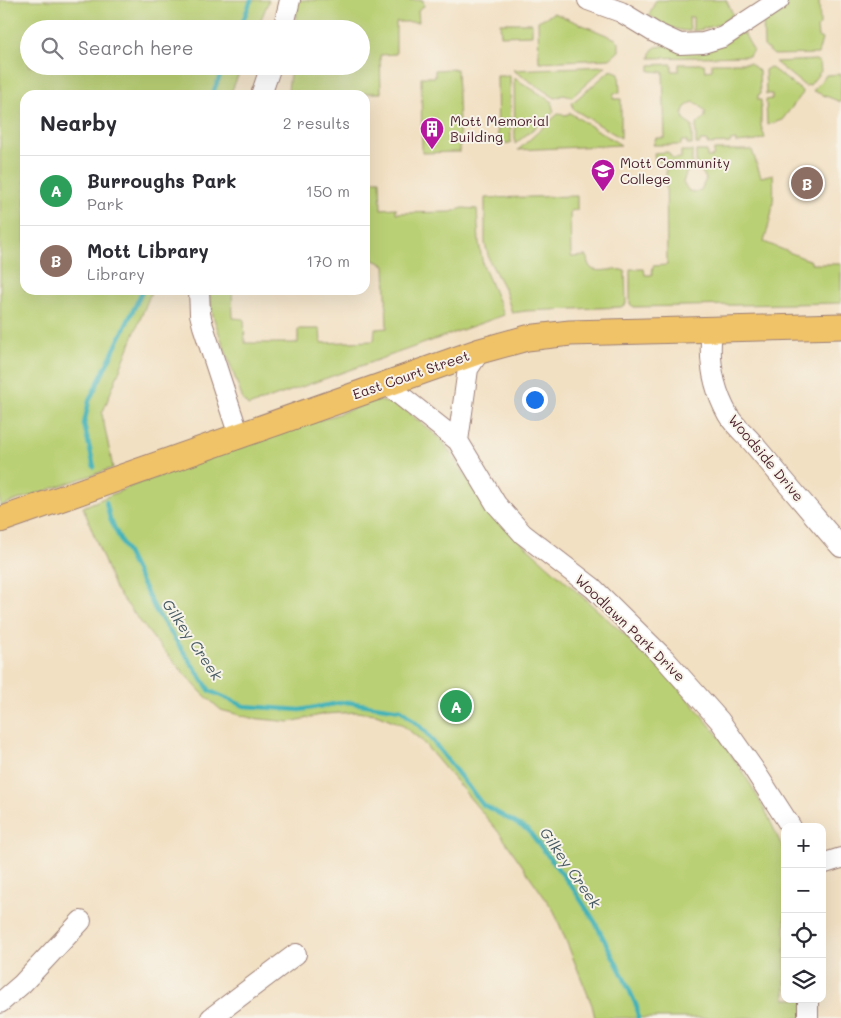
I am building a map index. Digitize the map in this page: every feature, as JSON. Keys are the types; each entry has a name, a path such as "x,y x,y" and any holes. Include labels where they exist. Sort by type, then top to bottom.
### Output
{"main road":[{"name":"East Court Street","path":"0,520 480,351 527,338 549,335 841,326"}],"street":[{"path":"285,20 290,0"},
{"path":"588,0 621,12 654,32 680,44 703,43 723,37 779,0"},
{"path":"263,90 268,75"},
{"path":"199,295 200,314 203,326 240,436"},
{"name":"Woodside Drive","path":"712,330 709,349 713,381 729,416 841,547"},
{"path":"458,440 468,369 480,351"},
{"name":"Woodlawn Park Drive","path":"386,384 458,440 496,504 523,534 593,588 664,658 713,714 753,768 787,823"},
{"path":"826,863 841,858"},
{"path":"0,1003 22,984 81,921"},
{"path":"211,1018 296,954"},
{"path":"808,1003 808,1018"}],"green space":[{"path":"0,0 269,0 261,20 20,20 20,75 238,75 232,90 20,90 20,295 150,295 102,414 113,468 0,506"},
{"path":"298,0 423,0 424,6 418,10 419,22 396,22 396,54 380,55 381,93 370,93 370,90 288,90 290,75 370,75 370,20 296,20"},
{"path":"656,0 726,0 733,14 715,26 693,31 693,17 689,17 690,31 679,30 663,24 649,15"},
{"path":"792,0 819,0 820,25 817,28 818,37 822,39 818,54 774,55 764,46 763,17"},
{"path":"554,13 616,39 619,42 619,51 610,59 539,62 538,21"},
{"path":"500,23 532,23 532,35 501,36"},
{"path":"744,33 753,50 749,56 650,58 652,50 656,47"},
{"path":"816,60 820,63 821,71 810,85 805,86 775,62"},
{"path":"712,63 750,63 759,71 760,94 758,95 758,100 761,100 761,126 765,138 736,143 736,140 730,141 730,143 707,144 707,141 700,141 700,144 696,144 696,125 705,117 705,111 693,102 685,107 683,113 685,120 692,126 692,145 687,144 687,141 681,141 681,145 653,145 656,138 665,138 663,72 650,71 650,65 672,64 672,71 679,71 679,64 704,64 705,71 712,70"},
{"path":"606,66 572,97 563,95 555,98 513,70"},
{"path":"770,67 803,93 782,120 767,125 766,100 772,99 772,94 766,94 765,70"},
{"path":"457,69 460,152 422,153 421,77 435,77 435,70"},
{"path":"611,70 619,73 620,93 614,93 613,99 621,99 621,138 573,109 572,103"},
{"path":"841,74 841,102 813,91 826,75"},
{"path":"497,76 510,76 511,143 498,144"},
{"path":"514,78 553,102 554,112 515,144"},
{"path":"570,113 621,145 518,150 558,114 566,115"},
{"path":"714,150 752,150 761,177 773,174 774,193 764,242 811,261 811,264 841,264 841,303 634,307 630,304 630,269 644,269 645,275 652,275 653,266 667,265 666,162 655,161 654,153 668,152 673,159 681,158 681,151 692,151 692,168 686,173 683,183 689,191 695,192 701,190 706,179 703,173 696,168 696,151 707,151 707,157 713,157"},
{"path":"370,180 380,180 381,209 396,208 396,213 451,212 463,208 477,209 479,243 483,265 504,315 248,406 243,400 213,316 210,295 232,295 233,318 244,319 245,343 298,343 298,329 320,329 321,343 374,341 375,329 387,328 385,265 374,260 370,246"},
{"path":"577,196 577,210 570,211 571,257 587,256 588,264 595,270 625,271 626,304 621,307 512,313 505,290 490,262 485,244 485,198"},
{"path":"375,401 394,404 405,410 442,440 488,510 653,660 721,739 751,785 781,844 781,1003 805,1003 804,1018 595,1018 592,1005 554,911 501,835 421,740 401,724 376,714 357,712 325,714 290,722 251,718 221,710 201,692 154,639 115,589 83,507 134,485"}],"waterway":[{"name":"Gilkey Creek","path":"243,20 251,0"},
{"name":"Gilkey Creek","path":"214,90 220,75"},
{"name":"Gilkey Creek","path":"94,467 84,424 89,401 141,295"},
{"name":"Gilkey Creek","path":"106,502 110,519 156,611 210,691 244,706 300,710 346,702 401,710 424,730 482,804 528,830 575,891 595,922 622,974 637,1007 638,1018"}],"place":[{"name":"Mott Memorial Building","path":"432,150"},
{"name":"Mott Library","path":"807,183"},
{"name":"Mott Community College","path":"603,192"},
{"name":"Burroughs Park","path":"456,706"}]}
